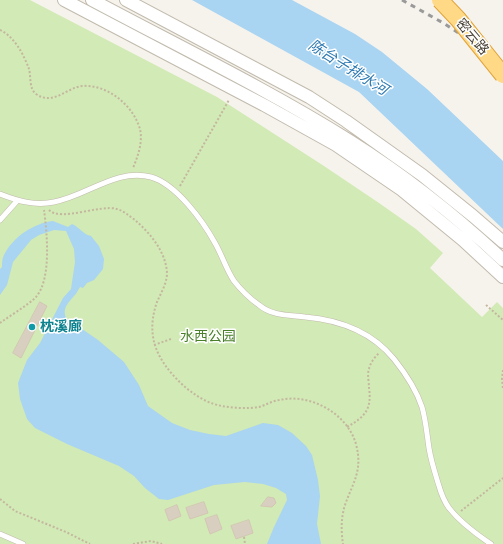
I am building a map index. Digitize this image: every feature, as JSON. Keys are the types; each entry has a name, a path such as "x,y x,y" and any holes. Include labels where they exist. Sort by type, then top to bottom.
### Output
{"highway":[{"name":"密云路","path":"440,0 458,19 503,75"}],"street":[{"path":"64,0 264,104 336,145 402,190 463,240 503,277"},
{"path":"92,0 291,106 350,141 428,196 476,235 503,260"},
{"path":"103,0 284,95 359,139 428,188 474,226 503,253"},
{"path":"126,0 308,97 346,121 422,176 473,216 503,242"}],"lane":[{"path":"0,194 17,201 43,203 55,202 121,177 130,176 150,176 159,180 176,192 207,230 234,280 241,289 260,307 267,311 325,320 354,328 384,348 406,375 416,391 426,421 429,450 436,477 448,506 455,516 491,544"},
{"path":"0,220 17,201"},
{"path":"0,534 23,544"}],"path":[{"path":"0,30 15,42 23,56 29,70 32,89 35,94 53,98 82,86 98,88 110,93 122,101 133,114 140,129 138,156 130,176"},
{"path":"176,192 230,99"},
{"path":"0,323 36,297 44,282 47,253 43,203"},
{"path":"43,203 51,212 59,214 104,208 116,209 135,220 154,240 164,261 167,273 165,284 157,302 152,323 154,345 158,354 182,385 210,402 222,406 248,408 258,407 279,400 291,399 308,401 324,406 338,416 351,432 356,444 358,465 354,485 342,515 343,544"},
{"path":"486,305 503,320"},
{"path":"154,345 171,339"},
{"path":"347,427 360,420 366,412 370,401 368,380 369,369 375,358 384,348"},
{"path":"503,370 503,389"},
{"path":"455,516 503,478"},
{"path":"0,499 15,510 90,544"},
{"path":"244,537 245,544"},
{"path":"133,544 151,541 162,544"}],"green space":[{"name":"水西公园","path":"0,0 30,0 217,97 324,166 416,229 443,253 430,268 482,317 497,302 503,308 503,544 0,544"}],"water":[{"name":"陈台子排水河","path":"192,0 292,0 355,34 382,52 427,89 503,161 503,229 359,92"},
{"path":"53,221 68,227 72,224 91,236 99,246 104,259 103,269 94,280 87,283 83,288 80,287 68,303 65,308 66,318 98,340 124,362 139,385 148,406 172,423 190,430 226,436 263,423 278,425 292,433 306,446 312,455 320,496 317,524 321,544 267,544 287,500 286,494 276,488 263,484 245,482 214,485 168,500 159,499 145,488 134,476 119,466 67,444 35,428 27,419 20,399 18,383 27,360 40,343 63,298 71,289 75,262 74,249 66,231 54,230 39,235 31,240 13,262 7,285 0,295 0,269 2,267 4,255 18,237 32,228 46,222"}],"building":[{"name":"枕溪廊","path":"40,302 47,306 21,358 13,353"},
{"path":"268,497 274,498 276,503 272,507 261,506"},
{"path":"204,502 208,513 190,519 186,508"},
{"path":"177,505 181,516 169,521 165,510"},
{"path":"217,515 222,529 210,534 205,519"},
{"path":"249,520 253,533 236,539 231,526"}],"railway":[{"path":"402,0 445,24 503,62"}],"place":[{"name":"枕溪廊","path":"32,327"}]}
